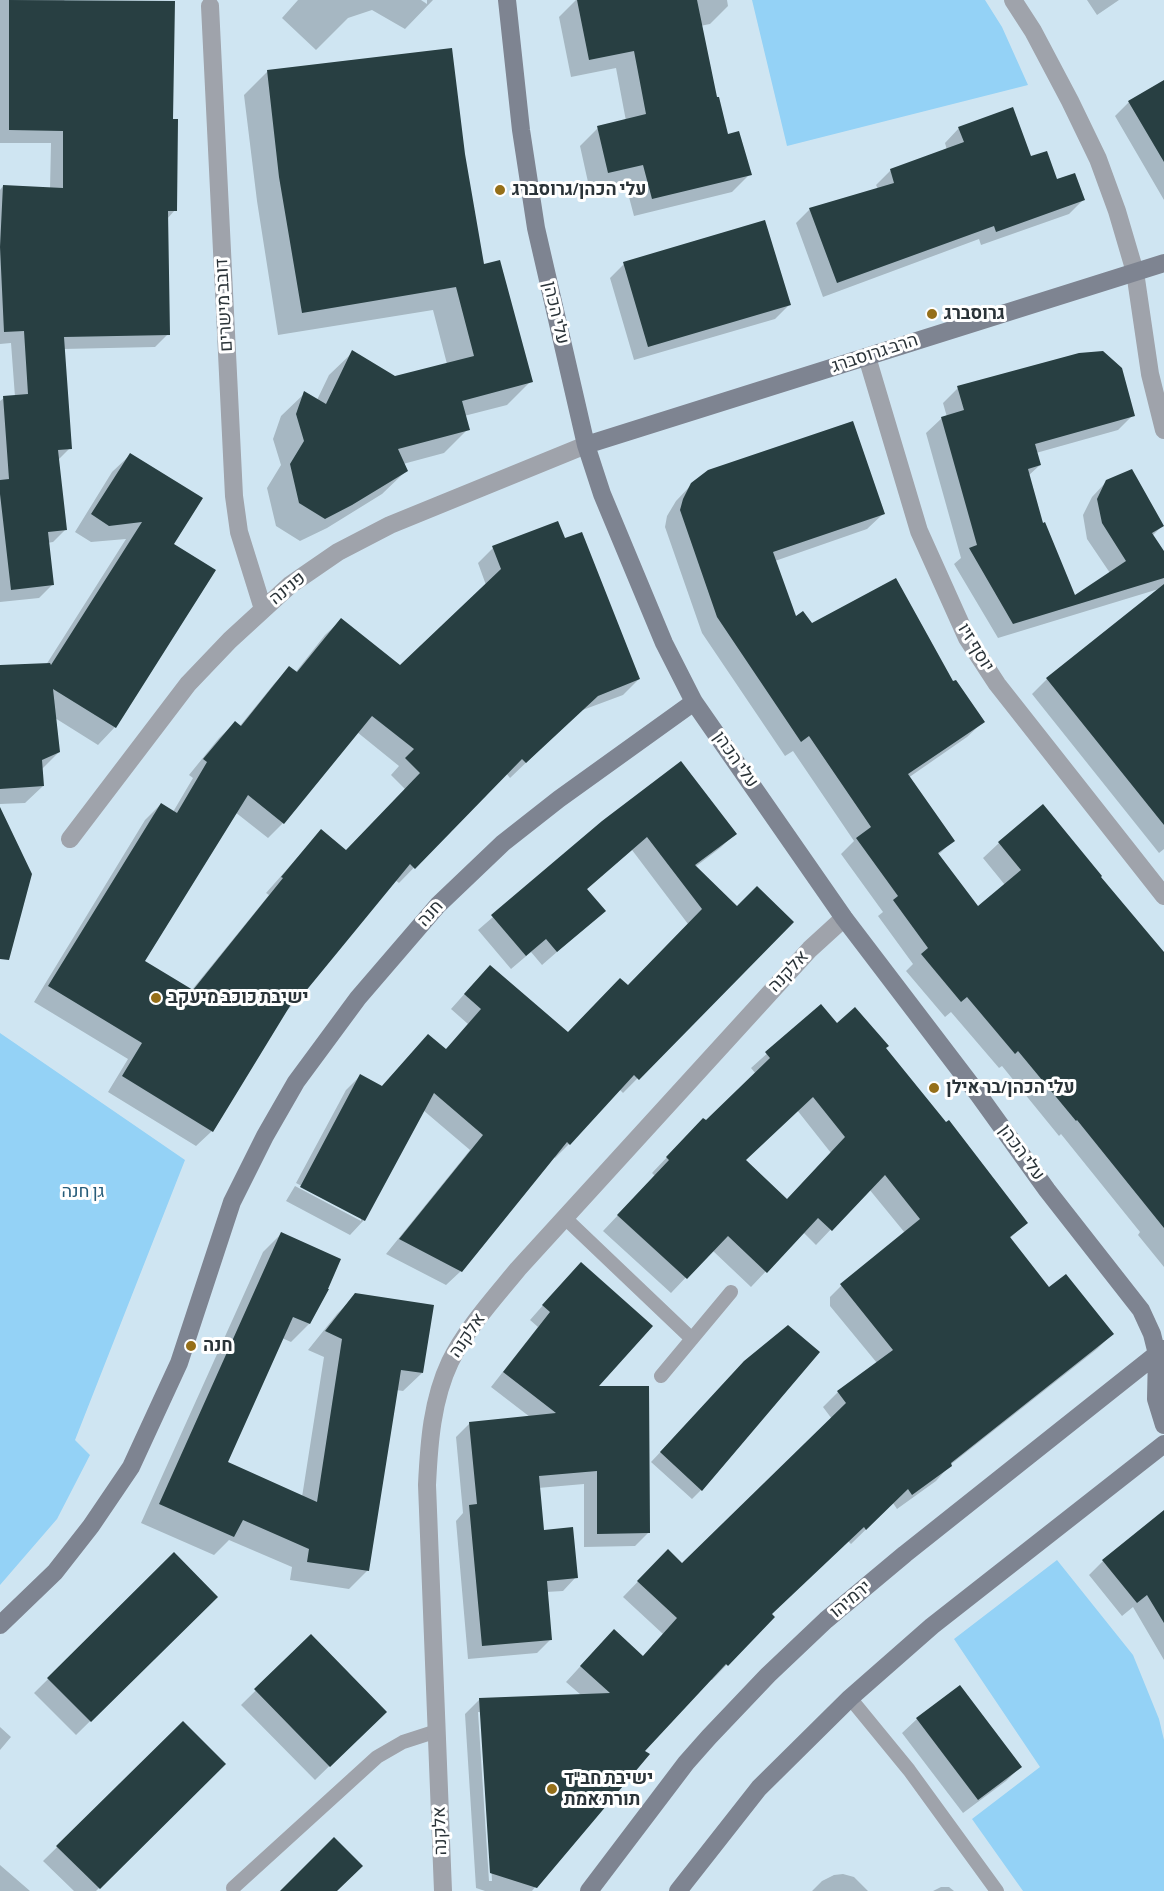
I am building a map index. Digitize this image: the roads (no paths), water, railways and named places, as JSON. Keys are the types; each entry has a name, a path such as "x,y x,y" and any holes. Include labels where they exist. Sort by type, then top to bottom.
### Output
{"street":[{"name":"עלי הכהן","path":"507,0 521,130 536,228 586,445 602,494 664,643 694,702 844,918 978,1094 1047,1190 1135,1301 1161,1352 1156,1395 1164,1425"},
{"path":"1013,0 1038,41 1098,159 1117,211 1135,272 1150,374 1164,430"},
{"name":"דובב מישרים","path":"212,2 234,496 239,532 263,609"},
{"name":"הרב גרוסברג","path":"586,445 1164,263"},
{"name":"יוסף זיו","path":"867,357 919,531 967,638 997,684 1163,892"},
{"name":"פנינה","path":"70,839 188,684 230,640 290,585 338,552 390,525 586,445"},
{"name":"חנה","path":"0,1625 55,1572 91,1526 131,1467 179,1363 232,1202 265,1136 296,1082 358,998 438,905 503,843 559,799 694,702"},
{"name":"אלקנה","path":"444,1891 427,1485 429,1439 450,1362 475,1322 518,1269 810,949 844,918"},
{"name":"ירמיהו","path":"589,1891 686,1763 768,1675 826,1620 1161,1352"},
{"path":"678,1891 759,1788 850,1698 932,1626 1164,1444"}],"lane":[{"path":"565,1218 692,1339"},
{"path":"661,1376 731,1292"},
{"path":"850,1698 909,1770 997,1891"},
{"path":"233,1888 377,1757 403,1742 437,1731"}],"place":[{"name":"עלי הכהן/גרוסברג","path":"500,190"},
{"name":"גרוסברג","path":"932,314"},
{"name":"ישיבת כוכב מיעקב","path":"156,998"},
{"name":"עלי הכהן/בר אילן","path":"934,1088"},
{"name":"חנה","path":"191,1346"},
{"name":"ישיבת חב\"ד תורת אמת","path":"552,1789"}],"park label":[{"name":"גן חנה","path":"83,1192"}]}
